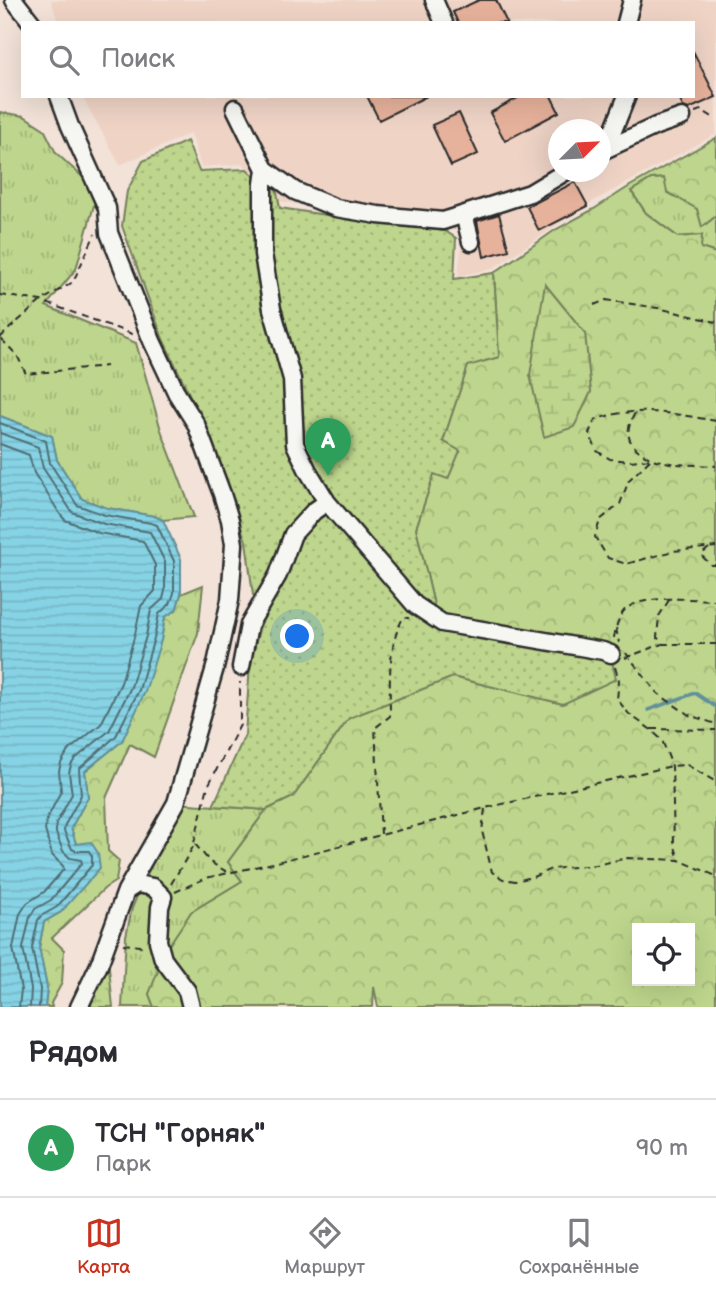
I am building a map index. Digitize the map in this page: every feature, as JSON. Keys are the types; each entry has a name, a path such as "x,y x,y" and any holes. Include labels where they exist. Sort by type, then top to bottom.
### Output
{"street":[{"path":"14,0 30,21"},
{"path":"434,0 443,21"},
{"path":"627,21 632,0"},
{"path":"60,98 69,126 107,208 109,233 152,341 177,394 196,424 230,520 233,544 230,600 216,664 176,803 126,891 99,965 79,1007"},
{"path":"611,136 626,98"},
{"path":"235,108 265,169 295,191 336,208 443,221 530,192 548,182"},
{"path":"611,145 682,117"},
{"path":"265,169 262,254 272,309 292,379 296,444 308,471 327,502 415,605 442,623 603,651 612,658"},
{"path":"464,215 471,242"},
{"path":"241,667 249,625 278,575 293,534 314,511 327,502"},
{"path":"126,891 137,884 153,887 163,897 158,941 163,959 187,991 191,1007"}],"path":[{"path":"682,117 701,110 716,119"},
{"path":"95,233 73,282 41,302 0,338 17,355 26,374 106,366"},
{"path":"0,295 41,302 152,341"},
{"path":"594,305 606,300 716,321"},
{"path":"716,421 658,411 617,414 595,420 589,433 597,451 610,459 651,459 675,464 716,466"},
{"path":"635,413 627,427 629,438 637,450 651,459"},
{"path":"651,459 629,480 620,503 600,520 595,537 608,558 626,564 673,551 716,547"},
{"path":"710,547 701,555 711,565 716,565"},
{"path":"663,644 657,637 659,616 670,599"},
{"path":"716,600 645,600 625,610 616,627 620,646 657,693 689,715 716,724"},
{"path":"381,835 375,728 390,716 391,666 396,631 403,618 434,618"},
{"path":"679,860 674,843 672,766 662,740 629,714 617,699 619,680 612,658 628,657 663,644 716,644"},
{"path":"163,897 194,843 208,786 240,726 241,667"},
{"path":"650,729 716,730"},
{"path":"163,897 206,878 485,808 672,766 687,765 716,782"},
{"path":"485,808 482,831 492,872 503,879 515,881 551,869 596,865 627,858 679,860 716,876"},
{"path":"194,843 210,862 229,873"},
{"path":"108,942 140,946 163,959"}],"shaded area":[{"path":"51,0 716,0 716,134 592,202 492,269 458,276 466,204 451,205 431,225 259,198 244,164 201,167 191,133 120,165 83,98 695,98 695,21 57,21"}],"green space":[{"path":"0,112 24,116 44,129 56,153 98,191 76,269 46,306 136,343 161,430 194,517 163,520 107,508 82,499 57,460 52,436 0,416"},
{"path":"716,138 716,216 702,227 697,209 667,192 664,178 651,179 631,191 646,213 678,237 702,235 701,248 716,253 716,1007 378,1007 374,987 373,1007 154,1007 149,994 167,948 191,912 242,881 228,862 266,810 293,797 349,718 453,677 563,704 437,618 416,528 434,474 460,452 443,441 468,365 499,357 494,273 555,230"},
{"path":"187,141 199,171 247,169 263,184 276,187 280,208 445,231 456,238 454,279 494,273 499,357 468,366 443,441 460,451 448,479 434,474 416,528 437,618 610,652 616,679 563,704 453,677 349,718 293,797 266,810 213,806 245,735 250,664 263,615 265,594 253,595 246,541 202,421 163,339 122,226 127,191 143,161"},
{"path":"664,178 697,209 703,226 716,216 716,253 700,248 701,235 678,237 646,213 631,191 651,179"},
{"path":"545,284 585,333 591,392 574,427 544,437 530,375"},
{"path":"203,585 198,633 154,757 130,744 106,798 108,851 119,861 116,881 52,938 64,950 62,983 51,1003 52,1007 45,1007 47,988 39,948 44,922 61,912 76,844 71,828 88,797 85,771 122,741 161,640 165,617 176,610 181,594"},
{"path":"176,803 266,810 228,862 242,881 191,912 149,994 154,1007 122,1007 126,936 132,908"},
{"path":"109,968 113,1007 91,1007 92,996"}],"water":[{"path":"0,416 52,436 57,460 82,499 107,508 163,520 181,559 181,594 176,610 165,617 145,692 122,741 85,771 88,797 71,828 76,844 91,842 98,853 100,868 61,912 44,922 39,947 47,988 45,1007 0,1007"}],"building":[{"path":"479,0 496,0 506,21 457,21 453,12"},
{"path":"695,55 716,97 689,109 683,107 679,98 695,98"},
{"path":"368,98 423,98 379,120"},
{"path":"517,98 552,98 559,112 505,141 490,113"},
{"path":"459,113 478,154 451,166 432,125"},
{"path":"575,182 588,206 539,231 527,207"},
{"path":"499,214 509,250 484,257 477,221"}],"waterway":[{"path":"648,710 695,693 716,707"}],"place":[{"name":"ТСН \"Горняк\"","path":"328,476"}]}
